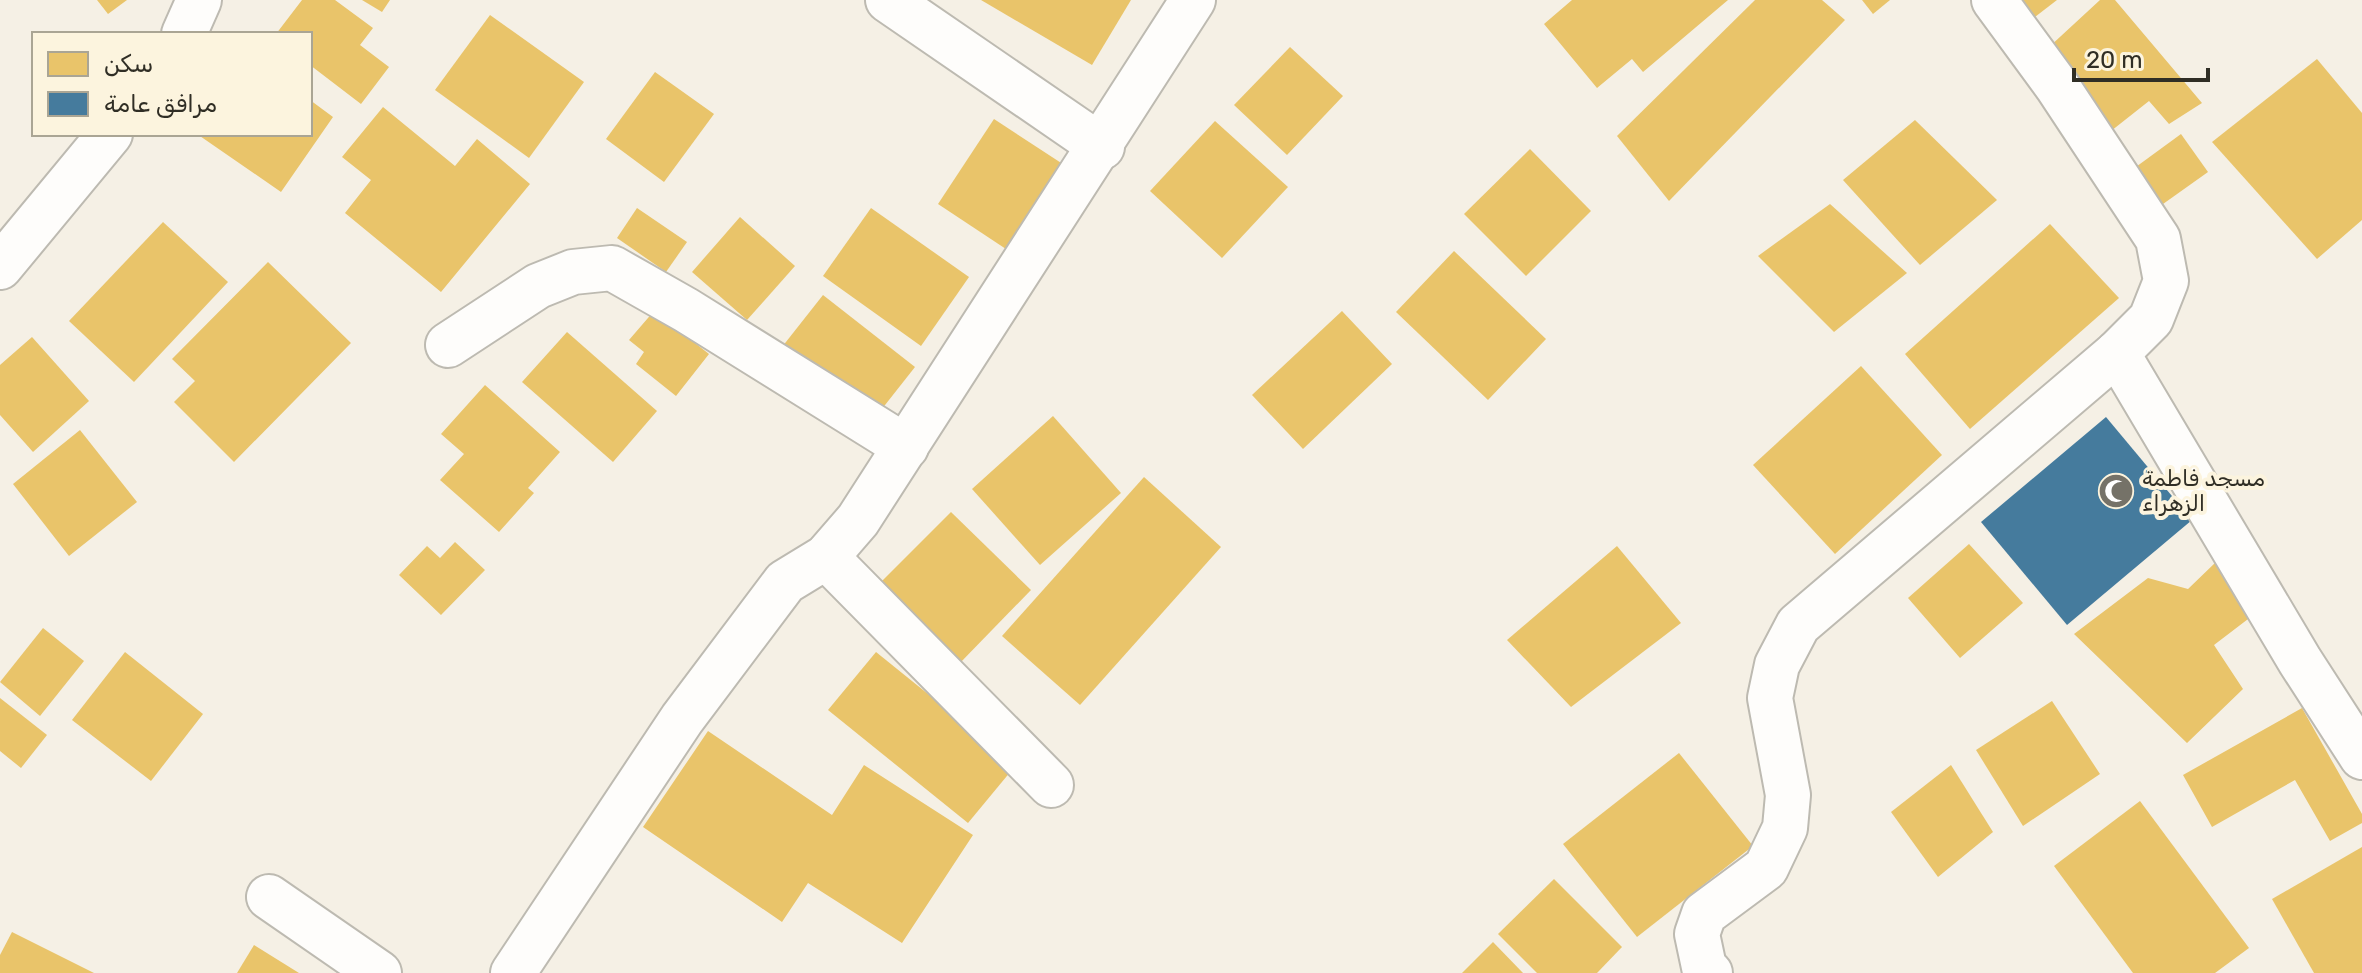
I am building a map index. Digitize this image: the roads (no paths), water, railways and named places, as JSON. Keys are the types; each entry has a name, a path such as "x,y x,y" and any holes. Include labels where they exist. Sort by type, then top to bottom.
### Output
{"street":[{"path":"185,32 199,0"},
{"path":"888,0 1102,147"},
{"path":"513,973 682,719 785,582 826,557 858,520 1102,147 1193,0"},
{"path":"1710,973 1704,967 1697,934 1704,914 1766,868 1785,828 1788,795 1770,698 1777,665 1798,625 2117,353 2151,319 2166,281 2158,239 2057,86 1994,0"},
{"path":"0,267 108,136"},
{"path":"448,345 538,286 573,272 612,268 686,310 906,447"},
{"path":"2117,353 2300,661 2362,757"},
{"path":"826,557 1051,785"},
{"path":"269,897 379,973"}],"place":[{"name":"مسجد فاطمة الزهراء","path":"2116,491"}]}
